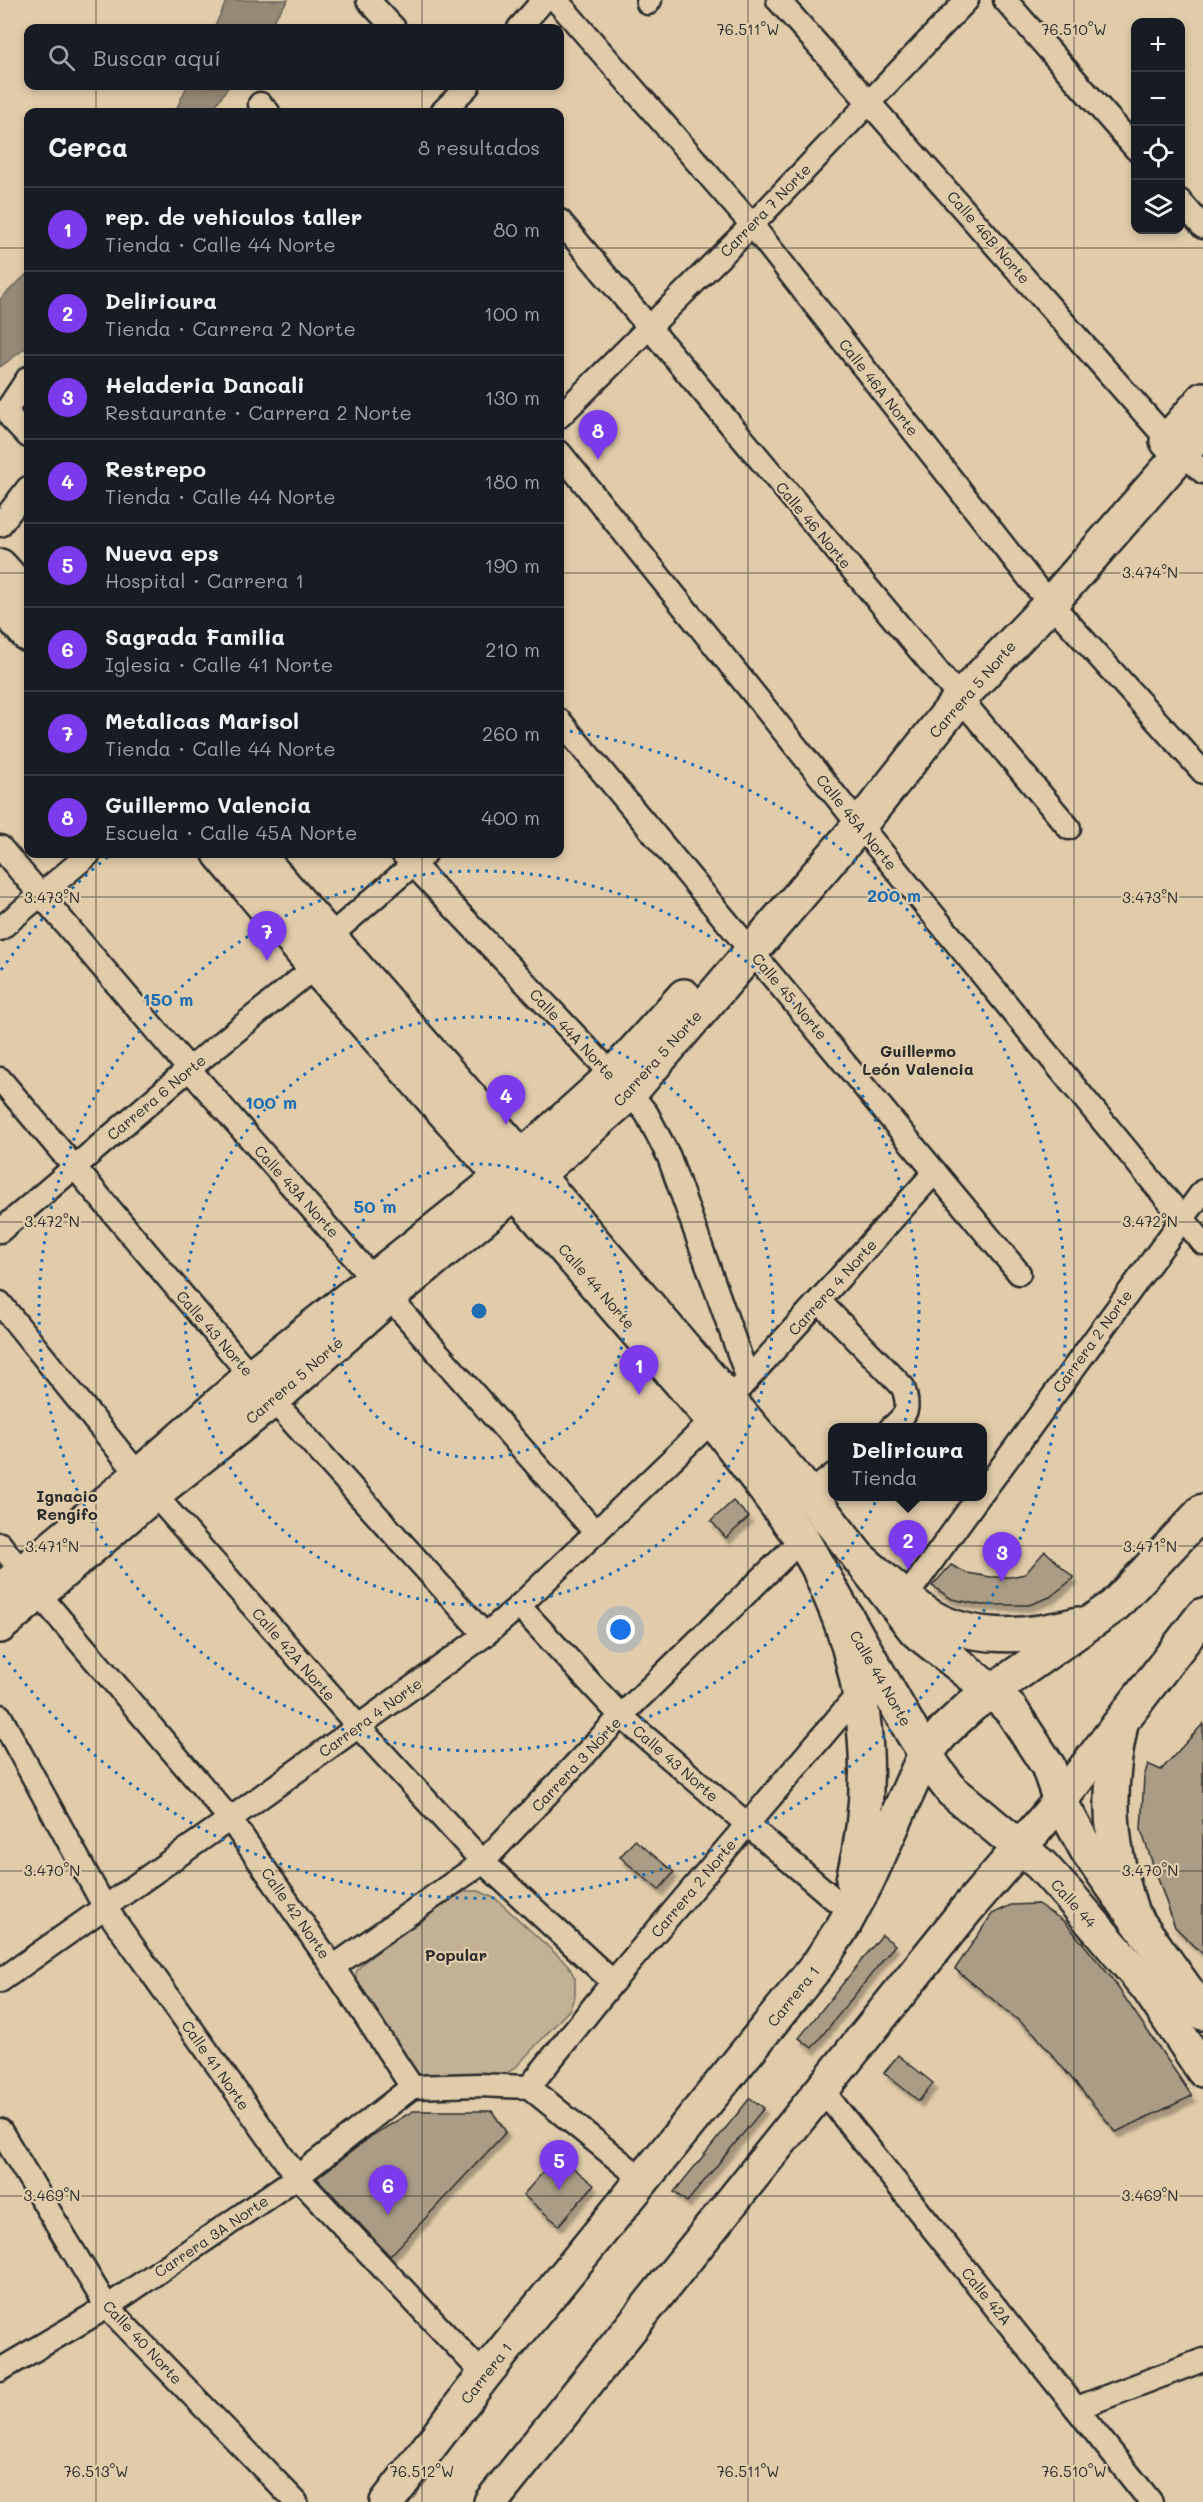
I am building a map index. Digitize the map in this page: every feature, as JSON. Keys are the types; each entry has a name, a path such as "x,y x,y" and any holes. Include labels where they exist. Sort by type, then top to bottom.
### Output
{"main road":[{"name":"Carrera 5 Norte","path":"146,1484 251,1376 382,1286 519,1176 621,1084 853,818 953,690 1043,595 1189,448 1203,399"},
{"path":"0,566 24,593"},
{"path":"0,603 24,630"},
{"name":"Calle 44 Norte","path":"223,858 315,967 519,1176 730,1400 821,1484 828,1498"},
{"name":"Calle 44 Norte","path":"260,858 329,937 519,1176"},
{"name":"Carrera 5 Norte","path":"0,1626 20,1585 146,1484 273,1400 382,1286"},
{"name":"Calle 44 Norte","path":"730,1400 820,1572 925,1754"},
{"name":"Calle 44 Norte","path":"830,1501 859,1558 915,1631 993,1691"},
{"name":"Carrera 1","path":"387,2502 484,2375 817,1966 867,1882 925,1754 961,1714 1114,1606 1203,1511"},
{"path":"859,1558 930,1616 971,1631 1037,1634 1077,1625 1114,1606"},
{"path":"820,1572 844,1630 860,1692 867,1762 866,1810 859,1858 832,1944"},
{"path":"491,2502 966,1910 1060,1801 1203,1615"},
{"path":"993,1691 1012,1711 1048,1766 1060,1801 1088,1852 1203,2013"},
{"path":"1121,1723 1113,1764 1110,1805 1113,1842 1120,1878 1132,1912"},
{"name":"Calle 44","path":"925,1754 952,1791 1041,1865 1148,1988 1203,2070"}],"street":[{"path":"368,0 390,24"},
{"path":"523,24 544,0"},
{"name":"Calle 46A Norte","path":"556,0 752,225 1043,595 1203,772"},
{"name":"Calle 46B Norte","path":"778,0 1189,448"},
{"name":"Carrera 7 Norte","path":"564,412 752,225 968,0"},
{"path":"1005,0 1131,143"},
{"path":"1185,207 1203,227"},
{"name":"Calle 46 Norte","path":"564,226 1070,828"},
{"path":"24,384 8,408 11,417 24,432"},
{"name":"Calle 45A Norte","path":"564,458 853,818 1203,1243"},
{"path":"0,525 24,493"},
{"name":"Calle 45 Norte","path":"564,726 1019,1273"},
{"name":"Calle 43A Norte","path":"0,848 189,1069 382,1286 596,1533"},
{"path":"0,929 83,858"},
{"path":"329,937 412,858"},
{"name":"Calle 44A Norte","path":"414,858 647,1114 669,1157 730,1400"},
{"name":"Carrera 6 Norte","path":"0,1231 189,1069 315,967"},
{"name":"Calle 43 Norte","path":"0,1079 251,1376 485,1635"},
{"name":"Carrera 4 Norte","path":"0,1981 485,1635 519,1606 730,1400 935,1173"},
{"name":"Carrera 2 Norte","path":"987,1486 1203,1191"},
{"path":"819,1301 903,1387 908,1403 903,1418 897,1423"},
{"name":"Calle 42A Norte","path":"0,1303 146,1484 358,1726 483,1862 613,1982"},
{"path":"906,1597 977,1501"},
{"name":"Carrera 3 Norte","path":"333,1967 483,1862 621,1716 802,1539"},
{"name":"Calle 42 Norte","path":"0,1544 20,1585 230,1819 333,1967 412,2087"},
{"name":"Calle 43 Norte","path":"519,1606 621,1716 834,1899 846,1905"},
{"name":"Carrera 2 Norte","path":"529,2087 613,1982 860,1692"},
{"name":"Calle 41 Norte","path":"0,1716 104,1906 297,2177 484,2375"},
{"path":"412,2087 479,2085 529,2087 642,2180"},
{"name":"Carrera 3A Norte","path":"0,2370 107,2307 297,2177 412,2087"},
{"name":"Calle 42A","path":"823,2091 1151,2502"},
{"name":"Calle 40 Norte","path":"0,2130 107,2307 296,2502"},
{"path":"1077,2408 1203,2360"}],"shaded area":[{"path":"227,0 288,0 271,24 216,24"},
{"path":"185,90 226,90 214,108 177,108"},
{"path":"24,277 24,349 0,367 0,299"},
{"path":"466,1891 479,1891 496,1899 568,1965 575,1978 575,1996 569,2010 515,2068 504,2075 419,2079 354,1981 357,1970 364,1962 451,1898"}],"building":[{"path":"733,1501 749,1517 726,1538 711,1521"},
{"path":"1045,1551 1074,1578 1050,1597 1029,1605 981,1605 952,1599 932,1586 951,1565 967,1573 991,1577 1025,1574"},
{"path":"1203,1724 1203,1954 1175,1927 1141,1830 1144,1777 1148,1764 1161,1770"},
{"path":"635,1840 674,1872 659,1890 620,1857"},
{"path":"1038,1904 1065,1922 1110,1976 1192,2096 1116,2132 1034,2033 955,1969 992,1914 1011,1905"},
{"path":"882,1935 895,1945 812,2048 799,2038"},
{"path":"898,2055 933,2083 919,2101 884,2073"},
{"path":"750,2098 764,2108 687,2202 674,2192"},
{"path":"413,2111 492,2111 506,2132 390,2256 317,2178 373,2135"},
{"path":"558,2155 594,2185 559,2225 523,2195"}],"place":[{"name":"Guillermo Valencia","path":"598,460"},
{"name":"Metalicas Marisol","path":"267,961"},
{"name":"Restrepo","path":"506,1125"},
{"name":"rep. de vehiculos taller","path":"639,1395"},
{"name":"Deliricura","path":"908,1570"},
{"name":"Heladeria Dancali","path":"1002,1582"},
{"name":"Nueva eps","path":"559,2190"},
{"name":"Sagrada Familia","path":"388,2215"}],"district":[{"name":"Guillermo León Valencia","path":"918,1059"},
{"name":"Ignacio Rengifo","path":"67,1504"},
{"name":"Popular","path":"456,1954"}]}
